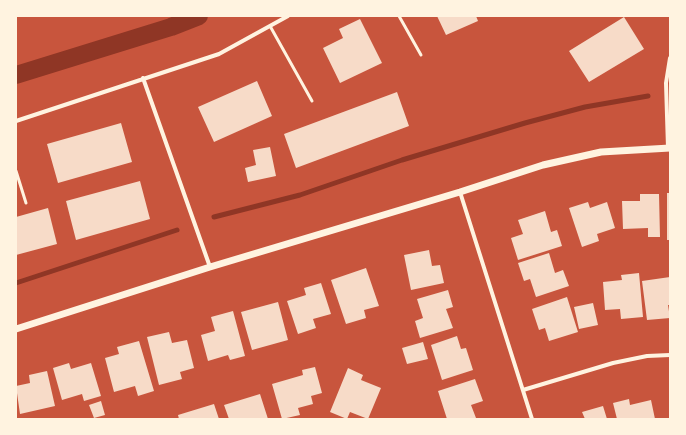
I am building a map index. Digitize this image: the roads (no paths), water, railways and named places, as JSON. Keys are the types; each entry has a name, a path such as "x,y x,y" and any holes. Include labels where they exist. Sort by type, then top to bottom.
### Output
{"street":[{"path":"16,121 218,54 288,16"},
{"path":"16,329 210,267 460,192 543,164 601,152 669,148 666,84 670,58"},
{"path":"143,78 210,267"},
{"path":"460,192 532,419"},
{"path":"523,390 613,363 647,356 670,355"}],"lane":[{"path":"399,16 421,55"},
{"path":"270,26 312,101"},
{"path":"16,172 26,203"}],"waterway":[{"path":"16,75 171,27 199,16"},
{"path":"214,217 300,195 402,160 525,123 585,107 648,96"},
{"path":"16,283 177,230"}]}
